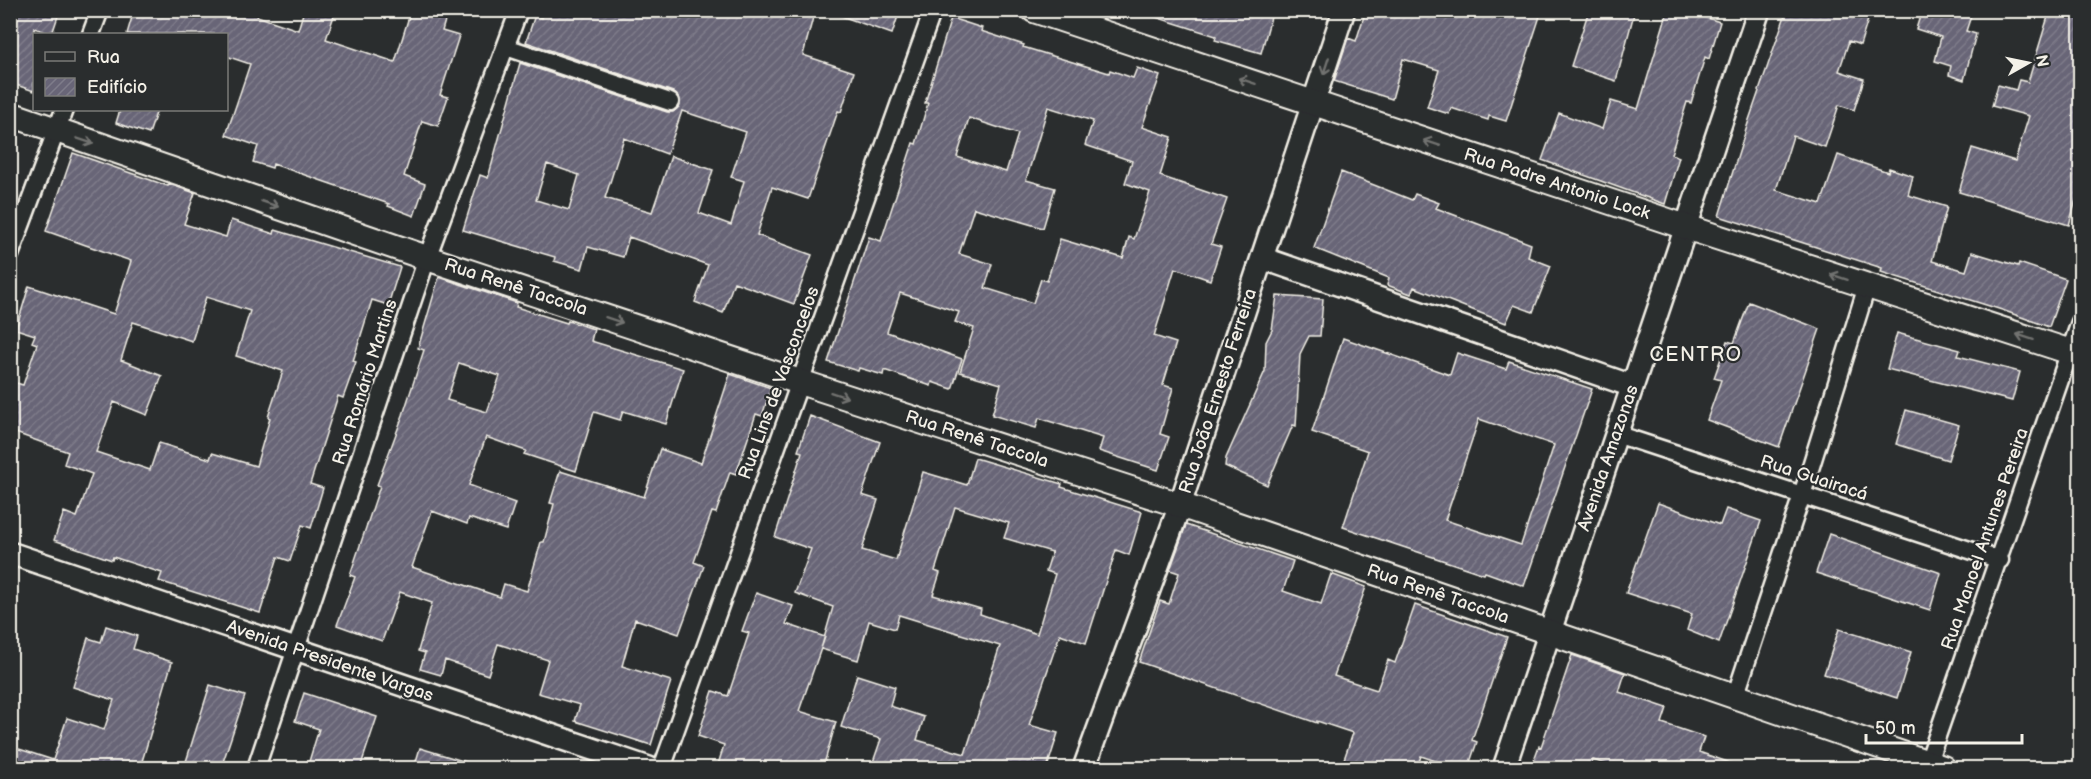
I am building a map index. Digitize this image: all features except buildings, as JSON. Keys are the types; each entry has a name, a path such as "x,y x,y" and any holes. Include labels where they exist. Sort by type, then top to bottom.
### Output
{"main road":[{"name":"Rua Padre Antonio Lock","path":"1034,10 1686,227 2075,353"},
{"name":"Rua Renê Taccola","path":"10,114 61,120 427,258 1180,505 1932,767"}],"street":[{"path":"91,33 100,10"},
{"name":"Rua Romário Martins","path":"256,768 427,258 519,10"},
{"name":"Rua Lins de Vasconcelos","path":"662,768 933,10"},
{"name":"Rua João Ernesto Ferreira","path":"1084,768 1180,505 1344,10"},
{"name":"Avenida Amazonas","path":"1504,768 1759,10"},
{"path":"506,47 670,102"},
{"path":"10,255 61,120"},
{"path":"1262,258 1632,386"},
{"path":"1735,697 1802,495 1867,286"},
{"name":"Rua Manoel Antunes Pereira","path":"1932,767 2000,560 2075,353 2080,322"},
{"name":"Rua Guairacá","path":"1616,434 2000,560"},
{"name":"Avenida Presidente Vargas","path":"10,553 649,768"}],"district":[{"name":"CENTRO","path":"1696,355"}]}
